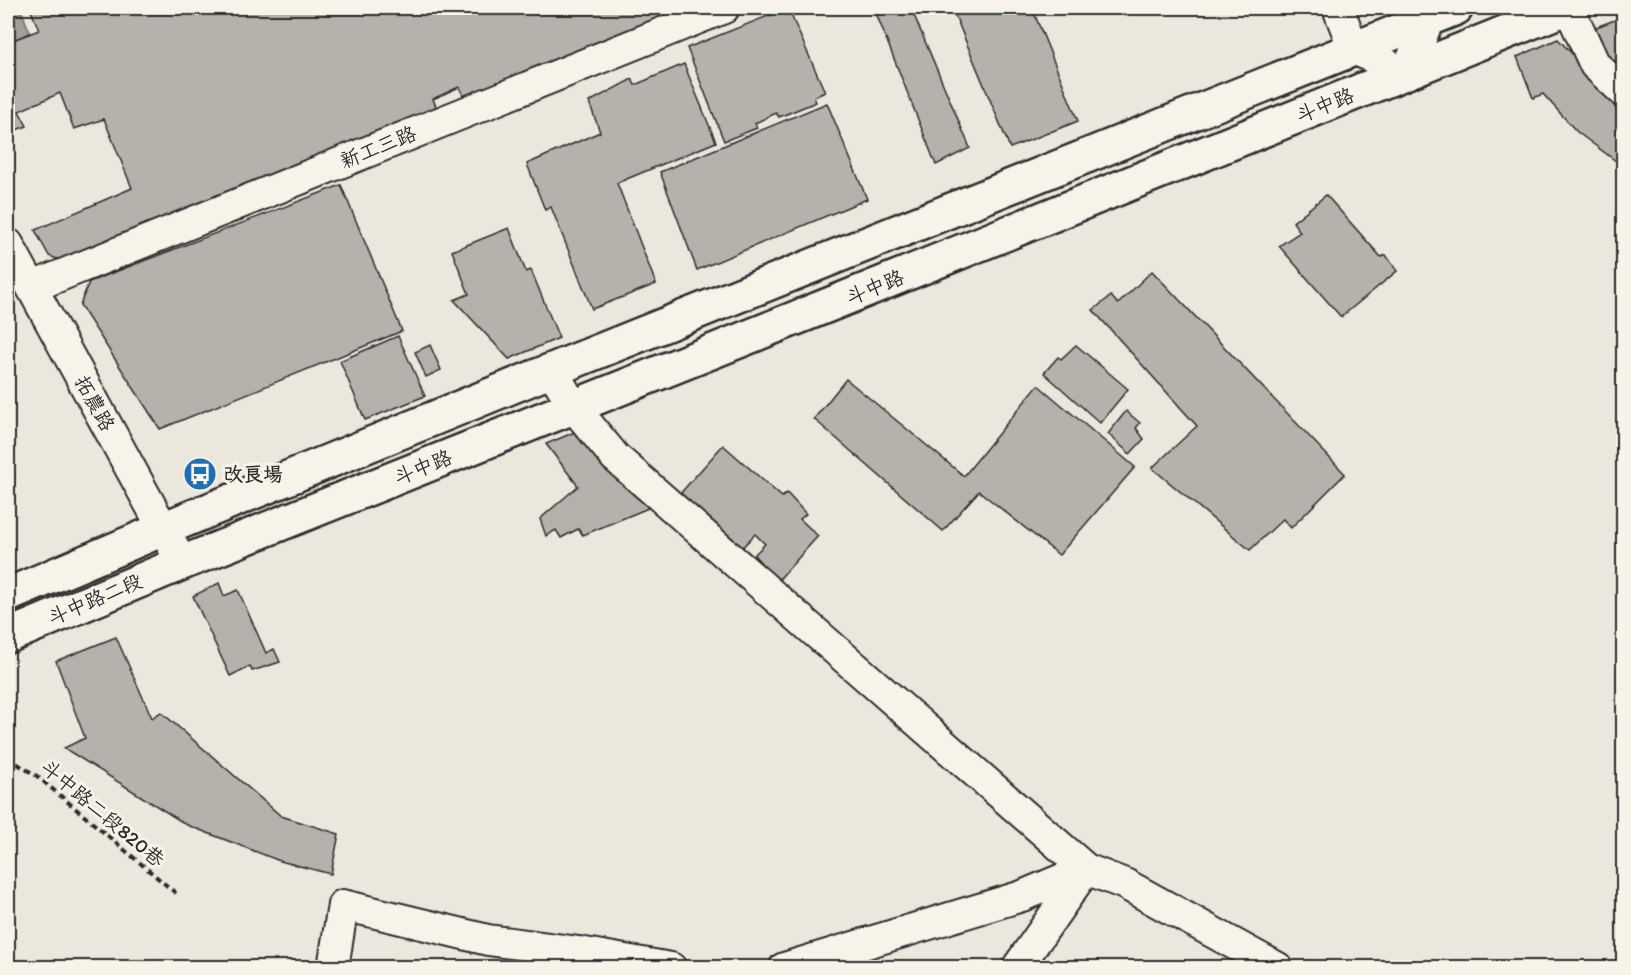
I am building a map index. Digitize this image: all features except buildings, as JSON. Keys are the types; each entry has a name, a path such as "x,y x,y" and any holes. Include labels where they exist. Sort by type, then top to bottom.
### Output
{"main road":[{"name":"斗中路","path":"182,563 1568,8"},
{"name":"斗中路","path":"163,529 810,266 1354,49 1436,11"},
{"path":"810,266 826,306"},
{"name":"斗中路二段","path":"8,595 163,529"},
{"name":"斗中路二段","path":"8,636 182,563"}],"street":[{"name":"新工三路","path":"32,287 724,8"},
{"path":"1338,8 1354,49 1406,73 1436,11"},
{"path":"1568,8 1595,65 1623,92"},
{"name":"拓農路","path":"8,244 182,563"},
{"path":"552,370 573,406 615,458 1086,869 1125,884 1278,968"},
{"path":"784,968 1022,896 1086,869"},
{"path":"1017,968 1086,869"},
{"path":"333,968 343,905 488,940 579,952 671,968"}],"path":[{"name":"斗中路二段820巷","path":"8,758 37,776 178,895"}],"shaded area":[{"path":"22,12 30,33 8,42 8,17"}],"place":[{"name":"改良場","path":"200,474"}]}
